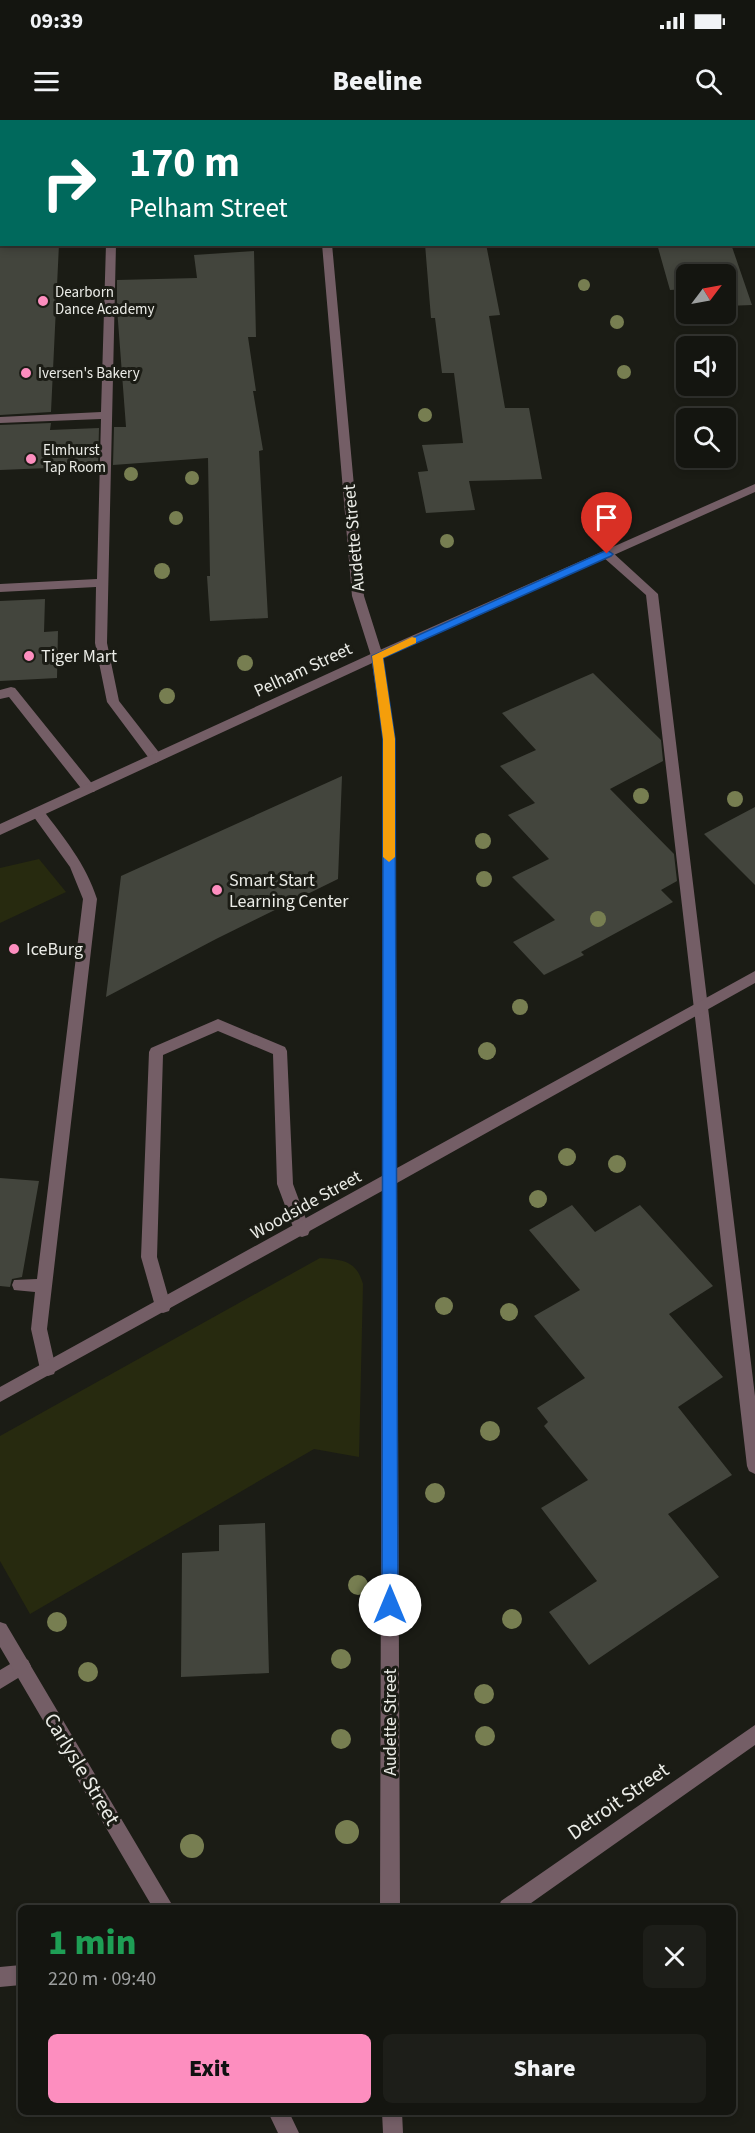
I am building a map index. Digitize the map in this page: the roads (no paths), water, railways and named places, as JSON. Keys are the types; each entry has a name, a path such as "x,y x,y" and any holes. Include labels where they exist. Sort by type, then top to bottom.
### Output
{"street":[{"path":"111,246 101,643 113,702 156,758"},
{"name":"Audette Street","path":"327,246 358,596 377,656 389,739 390,1905"},
{"path":"0,420 107,415"},
{"name":"Pelham Street","path":"0,830 377,656 755,488"},
{"path":"607,554 652,594 755,1466"},
{"path":"0,588 103,583"},
{"path":"0,695 11,691 89,789"},
{"path":"38,813 75,862 87,883 90,899 39,1329 48,1369"},
{"name":"Woodside Street","path":"0,1395 302,1230 755,976"},
{"path":"163,1306 149,1257 156,1052 219,1025 280,1051 285,1184 302,1230"},
{"path":"20,1285 44,1286"},
{"name":"Carlysle Street","path":"0,1630 162,1905"},
{"path":"0,1680 22,1666"},
{"name":"Detroit Street","path":"512,1905 755,1734"},
{"path":"0,1977 18,1975"},
{"path":"280,2115 289,2133"},
{"path":"392,2115 393,2133"}],"place":[{"name":"Dearborn Dance Academy","path":"43,301"},
{"name":"Iversen's Bakery","path":"26,373"},
{"name":"Elmhurst Tap Room","path":"31,459"},
{"name":"Tiger Mart","path":"29,656"},
{"name":"Smart Start Learning Center","path":"217,890"},
{"name":"IceBurg","path":"14,949"}]}
